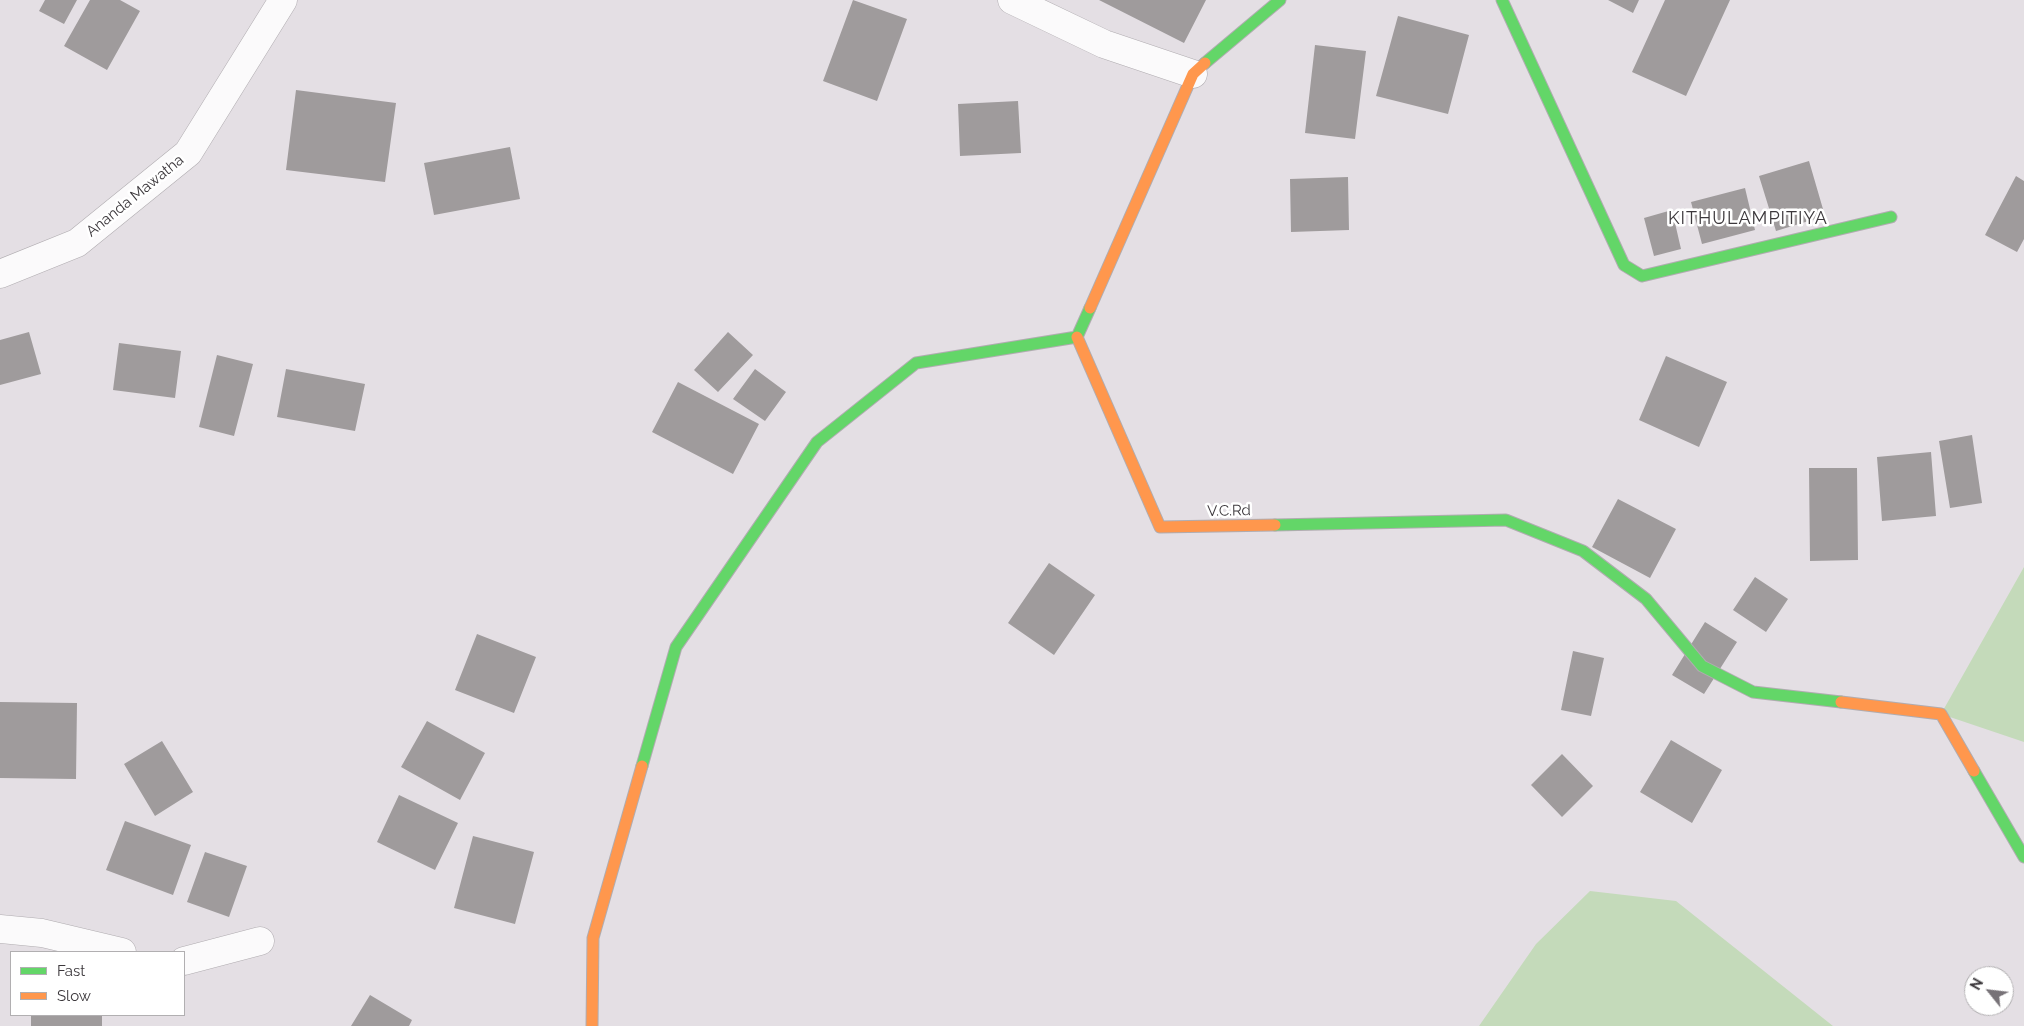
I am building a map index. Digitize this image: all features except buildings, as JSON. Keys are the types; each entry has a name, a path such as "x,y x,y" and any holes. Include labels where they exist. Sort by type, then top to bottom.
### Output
{"street":[{"name":"Ananda Mawatha","path":"0,274 77,243 188,153 283,0"},
{"path":"1012,0 1104,44 1194,74"},
{"path":"592,1026 593,938 676,647 817,442 916,363 1077,337 1194,74 1280,0"},
{"path":"1502,0 1624,265 1642,276 1891,217"},
{"name":"V.C.Rd","path":"1077,337 1160,527 1506,520 1584,551 1646,599 1702,666 1752,692 1941,714 2024,856"},
{"path":"0,929 42,933 118,951"},
{"path":"185,961 260,941"}],"green space":[{"path":"2024,567 2024,742 1941,714"},
{"path":"1590,891 1676,901 1833,1026 1479,1026 1536,944"}],"traffic: fast":[{"path":"1205,63 1280,0"},
{"path":"1502,0 1624,265 1642,276 1891,217"},
{"path":"642,766 676,647 817,442 916,363 1077,337 1090,308"},
{"path":"1275,525 1506,520 1583,551 1646,599 1702,666 1753,692 1841,702"},
{"path":"1974,771 2024,857"}],"traffic: slow":[{"path":"1090,308 1193,74 1205,63"},
{"path":"1077,337 1160,527 1275,525"},
{"path":"1841,702 1941,714 1974,771"},
{"path":"592,1026 593,938 642,766"}],"district":[{"name":"KITHULAMPITIYA","path":"1748,219"}]}
